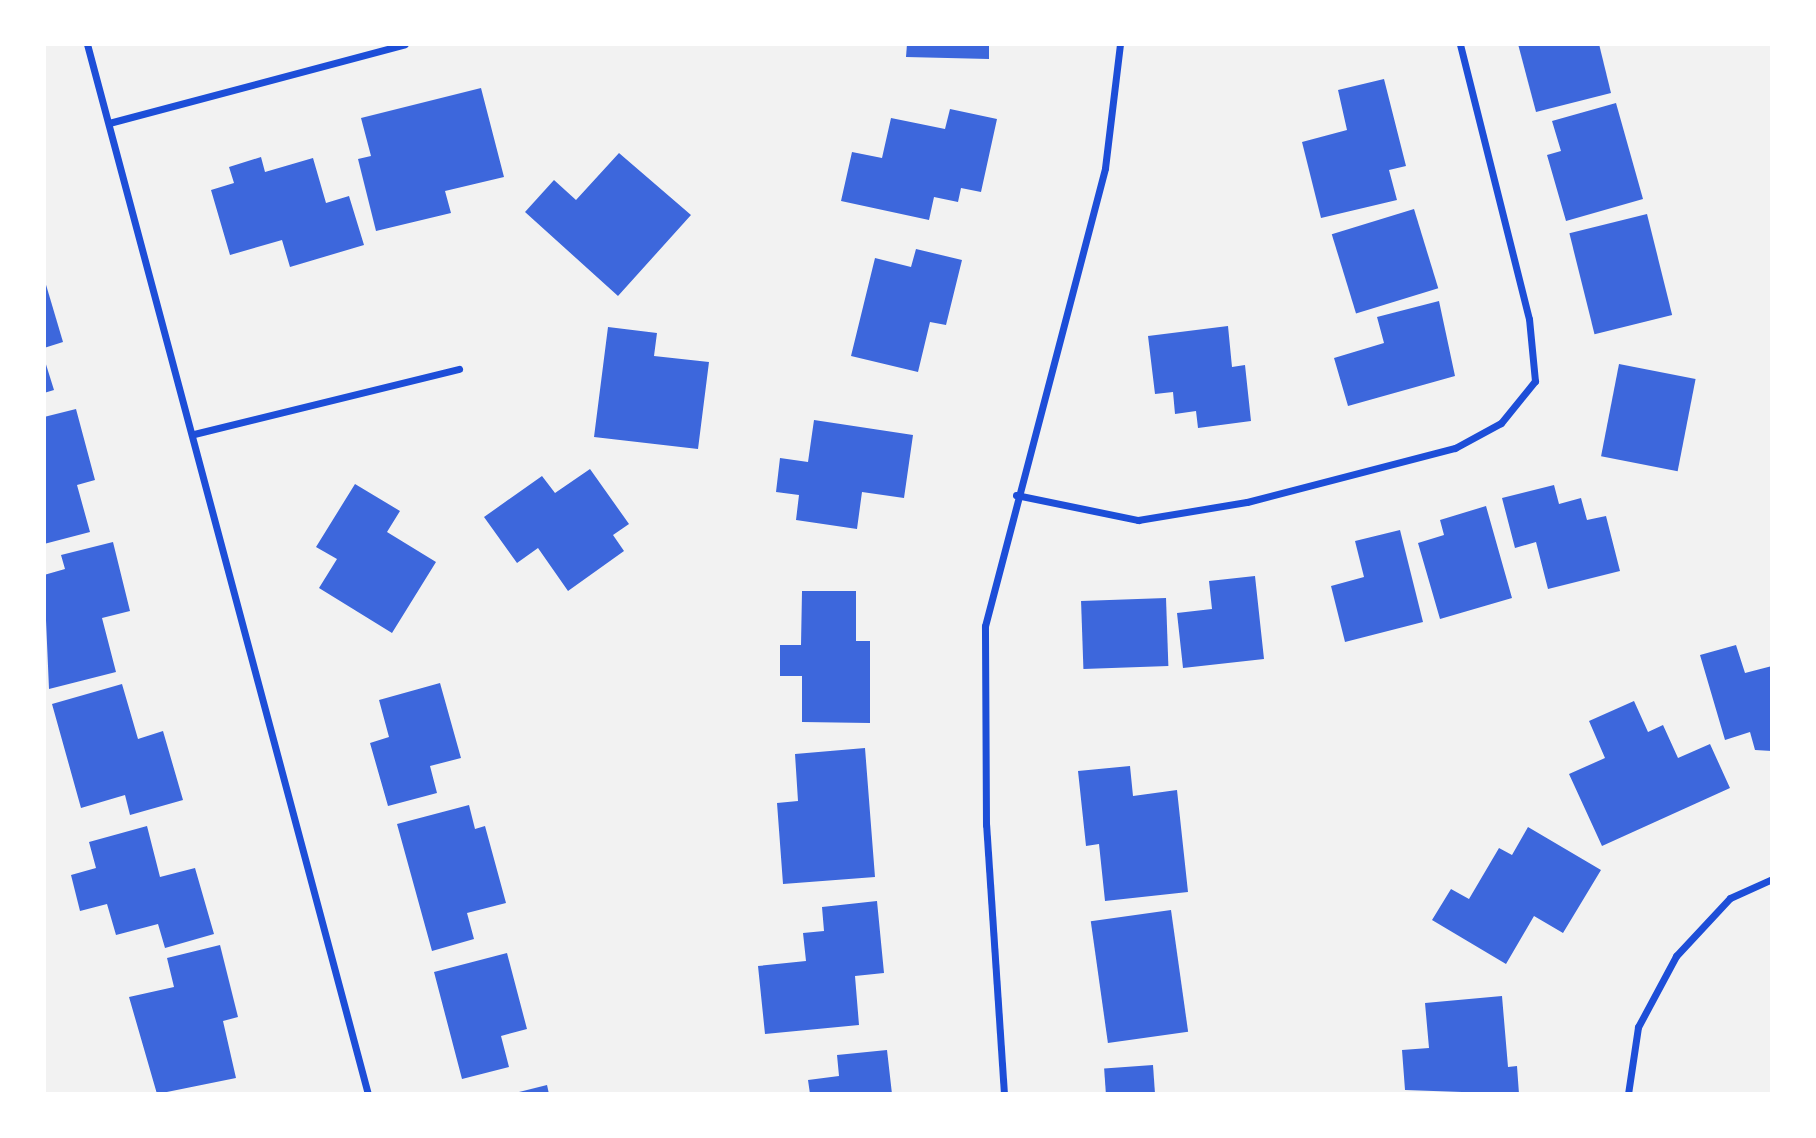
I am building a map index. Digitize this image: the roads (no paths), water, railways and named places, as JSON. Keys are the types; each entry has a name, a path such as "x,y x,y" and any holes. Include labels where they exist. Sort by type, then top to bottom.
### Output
{"street":[{"path":"87,44 194,434 368,1094"},
{"path":"109,123 405,44"},
{"path":"1004,1094 986,825 985,626 1016,495 1105,168 1120,44"},
{"path":"1016,495 1138,520 1247,502 1455,448 1501,423 1535,381 1529,319 1460,44"},
{"path":"194,434 459,369"},
{"path":"1628,1094 1638,1027 1676,956 1730,898 1772,879"}]}
